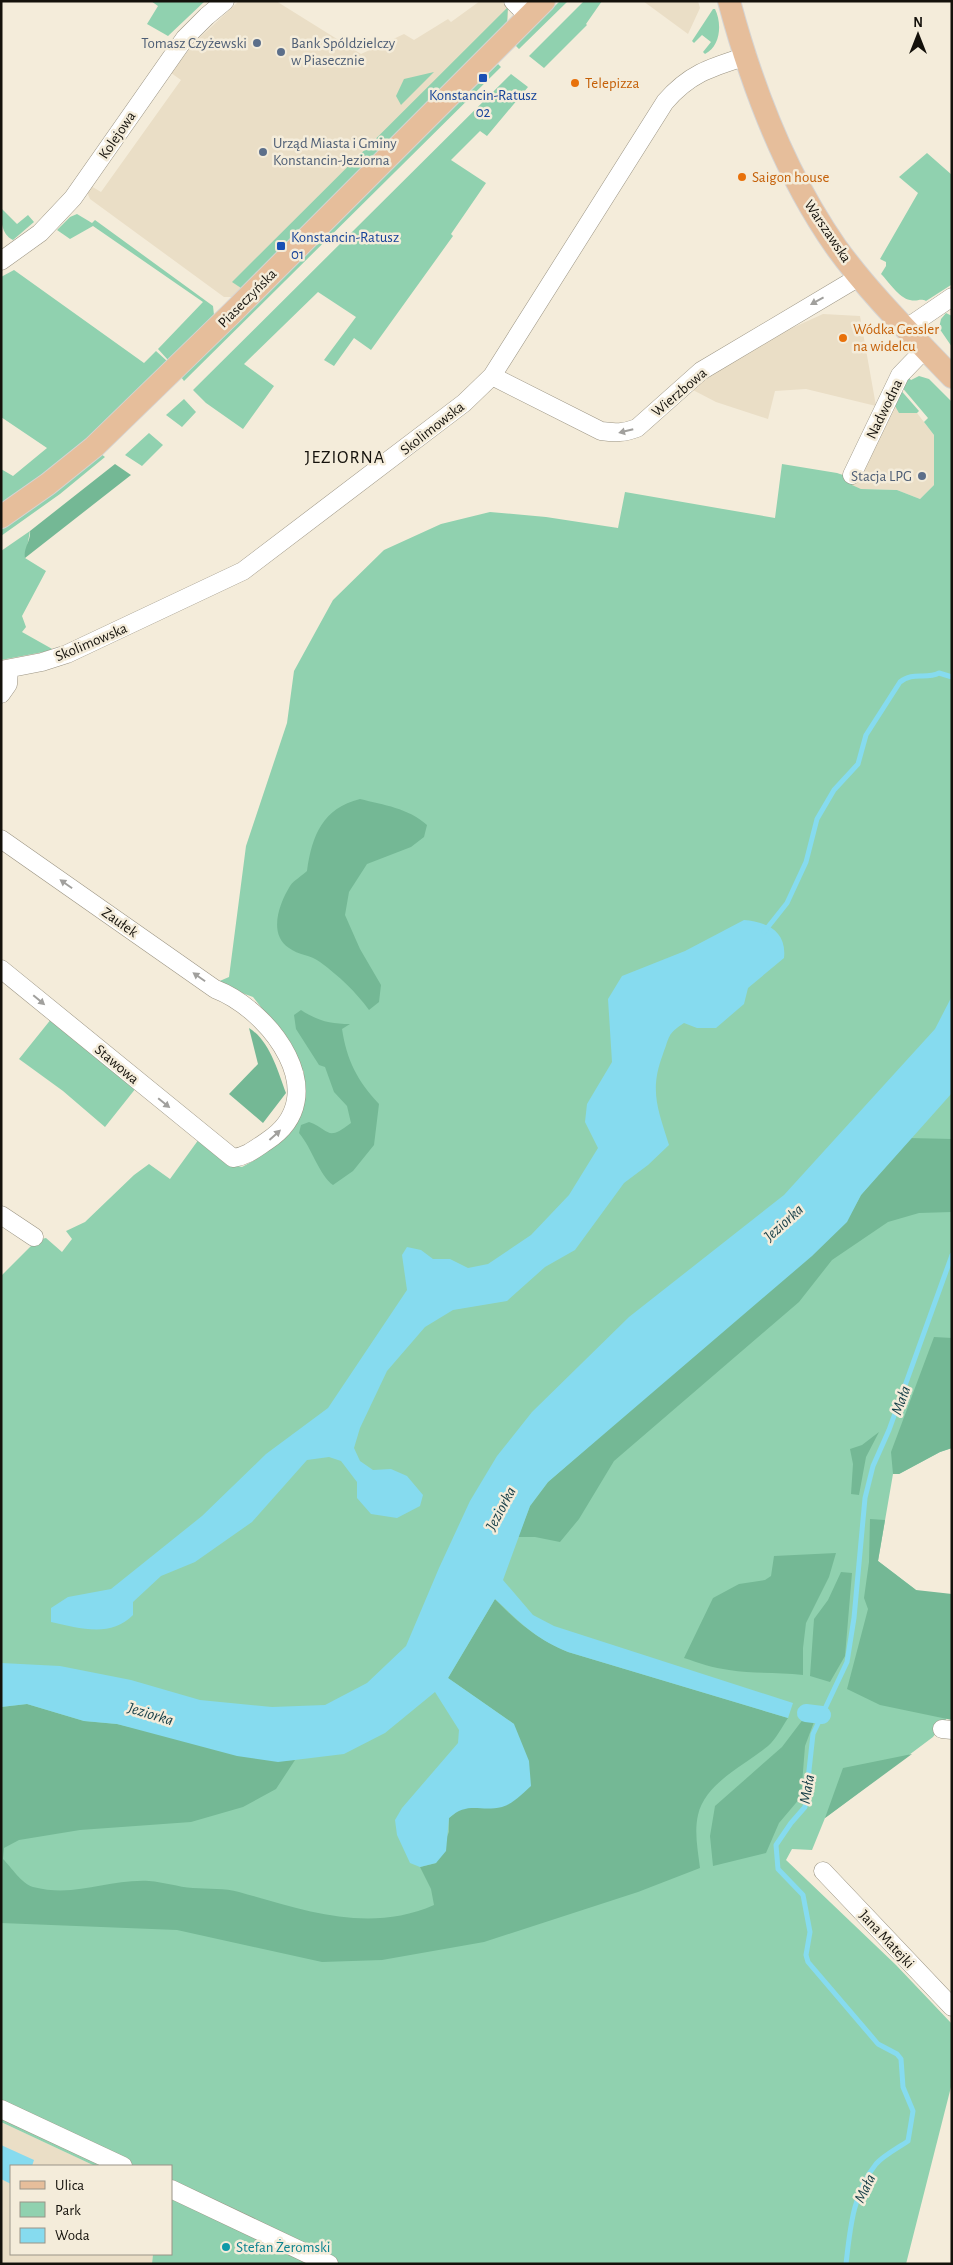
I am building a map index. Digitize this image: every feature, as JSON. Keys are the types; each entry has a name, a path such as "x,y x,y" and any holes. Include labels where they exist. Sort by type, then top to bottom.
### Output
{"main road":[{"name":"Piaseczyńska","path":"1,517 48,484 94,447 233,312 544,1"},
{"name":"Warszawska","path":"730,1 766,111 793,174 823,227 860,277 905,329 952,377"}],"street":[{"name":"Kolejowa","path":"1,261 40,232 73,198 185,38 225,1"},
{"path":"513,1 529,17"},
{"name":"Skolimowska","path":"5,669 42,662 75,651 243,571 440,422 492,376 665,102 685,82 702,71 747,56"},
{"name":"Wierzbowa","path":"492,376 601,431 627,432 637,428 701,371 860,277"},
{"path":"905,329 952,296"},
{"name":"Nadwodna","path":"852,475 900,375 925,350"},
{"path":"1,694 8,684 5,669"},
{"name":"Zaułek","path":"1,839 215,989 241,1002 262,1022 282,1048 295,1073 298,1100 292,1115 273,1137 245,1156 233,1158"},
{"name":"Stawowa","path":"1,969 233,1158"},
{"path":"1,1215 34,1237"},
{"name":"Jana Matejki","path":"822,1871 952,2007"},
{"path":"1,2109 121,2165"},
{"path":"172,2189 329,2264"}],"shaded area":[{"path":"239,1 276,1 361,54 404,34 414,40 448,19 451,22 480,1 501,1 508,7 508,18 507,23 232,297 224,297 90,199 87,192 91,186 101,192 181,80 171,73 194,43"},
{"path":"643,1 698,1 700,8 688,34"},
{"path":"823,314 860,316 876,406 806,389 775,391 768,419 716,402 691,389 770,338"},
{"path":"895,406 901,412 917,413 934,435 934,485 920,499 897,490 861,489 851,485"},
{"path":"1,2122 93,2165 10,2165 10,2255 153,2255 152,2264 1,2262"}],"green space":[{"path":"151,1 205,1 168,36 147,24 158,6"},
{"path":"560,1 567,2 519,49 516,46 517,43"},
{"path":"584,1 602,1 587,25 544,68 529,56"},
{"path":"508,7 507,23 241,288 232,282"},
{"path":"713,9 715,9 719,21 719,34 714,46 705,54 703,52 711,42 702,35 694,43 692,41"},
{"path":"498,64 501,67 184,381 181,377"},
{"path":"434,72 401,105 396,96 404,79"},
{"path":"511,74 528,87 487,136 480,131 451,160 486,183 451,234 453,236 371,350 354,338 334,366 324,360 356,317 318,292 244,364 274,386 243,429 206,403 193,390"},
{"path":"927,153 952,175 952,282 951,285 926,301 906,299 898,293 881,274 886,266 886,262 880,259 918,193 899,177"},
{"path":"1,208 17,224 28,215 34,222 13,240 4,230"},
{"path":"77,214 92,223 95,220 213,306 214,315 168,360 158,349 203,302 93,226 70,239 57,230 70,217"},
{"path":"14,270 144,363 156,351 167,361 76,449 1,505 1,469 13,476 47,448 1,417 1,277"},
{"path":"946,313 952,316 952,347 939,328 941,319"},
{"path":"919,376 929,379 952,402 952,1448 940,1452 899,1474 893,1474 878,1561 916,1590 952,1711 933,1737 825,1818 812,1850 792,1849 786,1860 896,1965 952,2024 952,2083 906,2264 152,2264 153,2255 172,2255 172,2165 93,2165 1,2122 1,1276 37,1240 46,1238 62,1252 72,1239 66,1231 85,1222 134,1175 149,1164 170,1179 199,1139 233,1165 242,1167 255,1160 292,1131 302,1113 304,1072 276,1026 253,997 215,983 229,977 246,846 287,723 294,671 333,600 384,550 441,524 490,512 546,517 618,528 625,492 775,518 782,464 837,473 855,479 852,485 861,489 897,490 920,499 934,485 934,435 924,422 928,418 900,385 908,377 911,380"},
{"path":"898,387 919,411 917,413 899,413 895,406"},
{"path":"184,399 196,412 182,427 166,415"},
{"path":"149,433 163,445 142,466 125,455"},
{"path":"101,454 105,457 60,494 1,536 1,530 24,515"},
{"path":"115,464 131,475 25,558 30,531"},
{"path":"30,531 25,558 46,571 22,616 26,627 22,632 54,650 1,660 1,551"},
{"path":"360,799 404,811 427,825 424,837 411,847 367,864 349,892 345,915 360,949 381,985 379,1002 369,1010 353,991 327,967 289,948 279,935 277,927 282,901 292,884 307,871 312,846 322,825 328,816 337,809 347,803"},
{"path":"301,1010 324,1021 350,1024 342,1029 350,1060 359,1078 379,1104 374,1145 353,1171 333,1185 324,1175 299,1133 301,1125 309,1122 329,1133 333,1133 351,1123 347,1106 334,1092 325,1067 319,1065 296,1029 294,1015"},
{"path":"52,1018 136,1088 105,1127 63,1091 19,1059"},
{"path":"249,1028 263,1041 268,1049 286,1093 263,1123 229,1094 258,1064"},
{"path":"909,1138 952,1139 952,1212 919,1213 888,1222 832,1260 799,1302 614,1461 579,1519 560,1542 535,1537 518,1537 530,1506 548,1482 846,1222 861,1195"},
{"path":"934,1337 952,1338 952,1448 940,1452 899,1474 893,1474 891,1452"},
{"path":"879,1432 866,1457 859,1495 851,1494 853,1464 850,1449 862,1445"},
{"path":"870,1519 885,1520 878,1561 916,1590 952,1594 952,1720 880,1705 847,1689 868,1609 864,1598 869,1562"},
{"path":"836,1553 829,1577 806,1623 803,1648 803,1675 729,1670 684,1658 713,1598 739,1584 765,1580 771,1576 774,1556"},
{"path":"841,1572 852,1573 845,1656 830,1682 810,1676 814,1619 828,1600"},
{"path":"495,1599 528,1630 568,1652 788,1718 771,1743 717,1784 702,1804 696,1828 700,1868 638,1892 484,1942 382,1960 322,1962 177,1930 1,1923 1,1707 27,1704 84,1721 117,1724 278,1761 295,1760 276,1789 243,1807 191,1822 80,1830 19,1840 4,1848 3,1859 21,1879 33,1887 63,1890 134,1881 149,1881 187,1887 234,1891 311,1912 360,1918 385,1918 409,1914 434,1905 431,1889 420,1867 436,1863 449,1832 449,1818 460,1809 471,1807 514,1724 448,1678"},
{"path":"804,1718 814,1722 805,1746 801,1797 779,1823 766,1853 713,1866 710,1836 715,1806 782,1747"},
{"path":"912,1754 825,1818 843,1768"}],"water":[{"path":"744,920 761,923 774,930 782,941 784,958 748,988 744,1004 716,1028 697,1028 684,1023 670,1036 656,1079 657,1100 669,1145 648,1165 624,1183 575,1250 545,1267 507,1301 453,1310 425,1327 387,1371 360,1428 354,1448 360,1461 373,1470 391,1469 407,1476 423,1495 420,1506 397,1518 371,1514 357,1498 357,1482 341,1461 329,1457 307,1460 252,1522 195,1562 161,1576 133,1602 133,1615 124,1622 115,1627 94,1629 51,1622 51,1608 68,1597 111,1589 202,1516 266,1454 328,1408 407,1290 402,1255 407,1247 421,1250 433,1259 450,1259 468,1268 488,1264 531,1235 569,1195 598,1148 585,1122 587,1104 612,1062 608,999 622,976 685,951"},
{"name":"Jeziorka","path":"952,996 952,1093 861,1195 847,1222 812,1256 548,1482 530,1506 503,1580 533,1615 554,1626 793,1703 788,1718 568,1652 537,1635 495,1599 448,1678 514,1724 529,1761 531,1786 506,1806 468,1808 449,1818 446,1851 436,1863 420,1867 410,1863 397,1835 395,1820 402,1808 458,1743 459,1730 435,1692 385,1733 344,1754 278,1762 237,1756 117,1724 84,1721 27,1704 1,1707 1,1663 60,1666 131,1680 200,1700 272,1707 325,1705 367,1683 406,1646 470,1501 497,1456 532,1412 629,1317 784,1195 935,1029"},
{"path":"1,2145 34,2160 32,2165 10,2165 10,2184 1,2179"}],"waterway":[{"path":"764,932 787,903 806,862 817,819 834,790 858,764 866,735 900,682 910,677 929,676 939,673 952,677"},
{"name":"Mała","path":"846,2264 854,2211 862,2187 876,2164 908,2141 913,2111 903,2087 901,2059 897,2054 878,2044 808,1962 806,1955 810,1932 803,1895 778,1869 776,1845 805,1807 813,1734 847,1662 854,1618 865,1498 873,1466 889,1430 952,1255"},
{"path":"806,1713 822,1715"}],"place":[{"name":"Tomasz Czyżewski","path":"257,43"},
{"name":"Bank Spóldzielczy w Piasecznie","path":"281,52"},
{"name":"Konstancin-Ratusz 02","path":"483,78"},
{"name":"Telepizza","path":"575,83"},
{"name":"Urząd Miasta i Gminy Konstancin-Jeziorna","path":"263,152"},
{"name":"Saigon house","path":"742,177"},
{"name":"Konstancin-Ratusz 01","path":"281,246"},
{"name":"Wódka Gessler na widelcu","path":"843,338"},
{"name":"Stacja LPG","path":"922,476"},
{"name":"Stefan Żeromski","path":"226,2247"}],"district":[{"name":"JEZIORNA","path":"345,457"}]}
